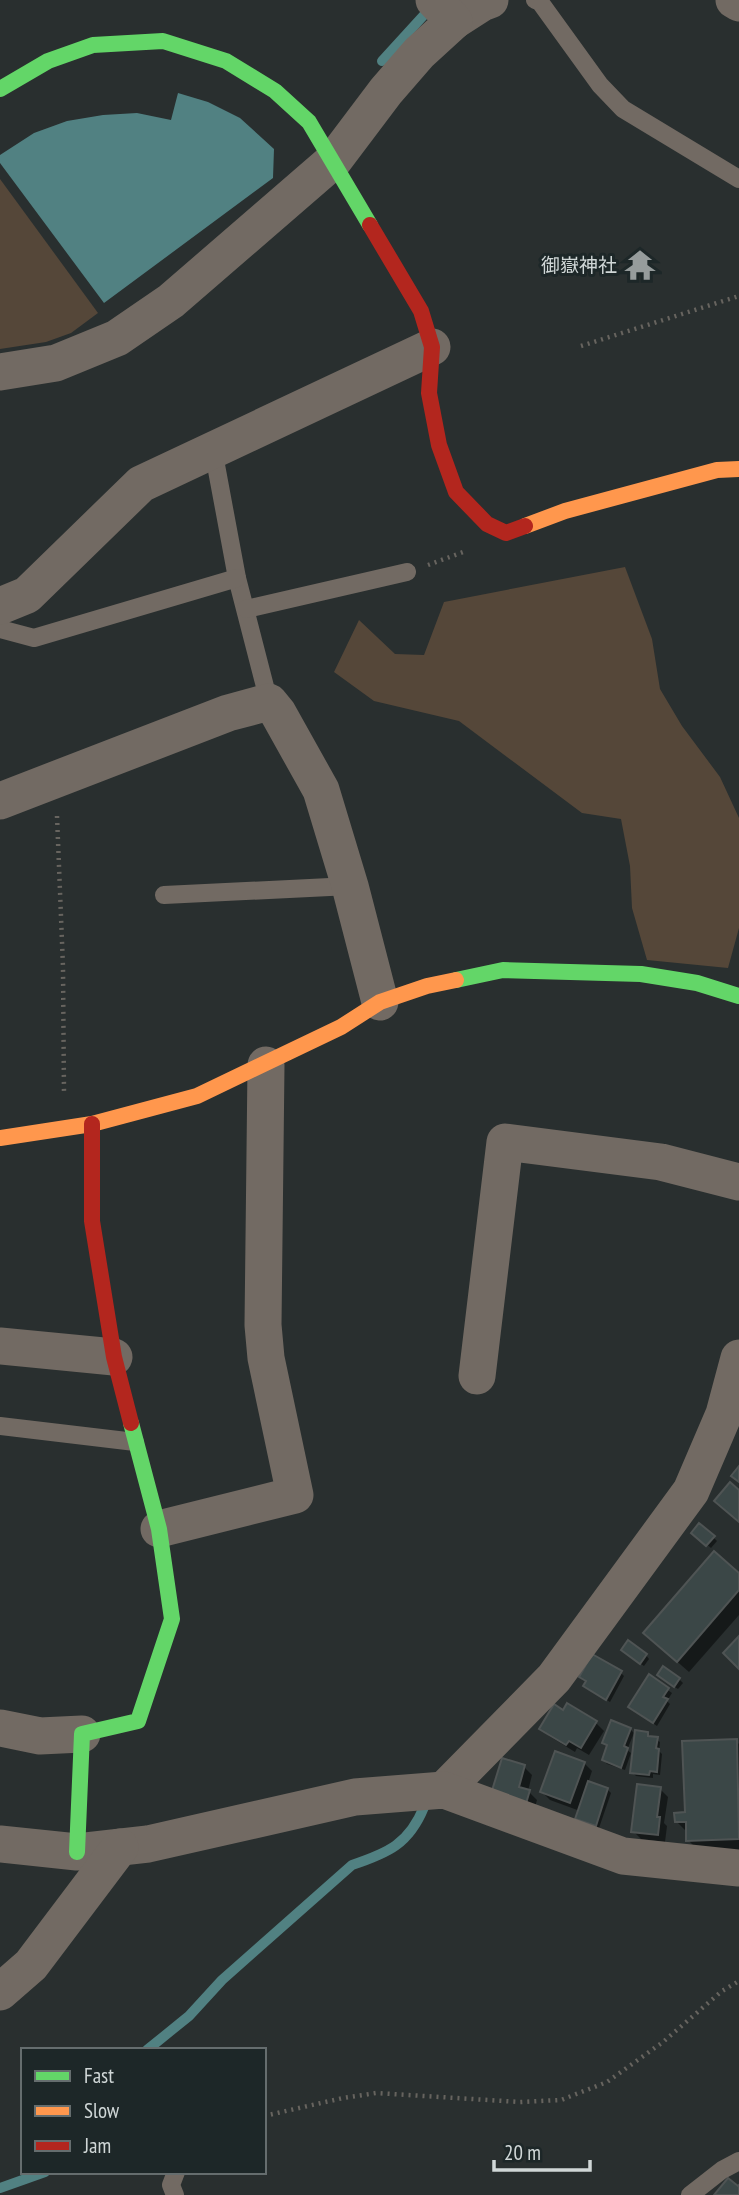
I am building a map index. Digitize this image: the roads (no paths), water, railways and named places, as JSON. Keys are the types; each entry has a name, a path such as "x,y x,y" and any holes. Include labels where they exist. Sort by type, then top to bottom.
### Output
{"street":[{"path":"0,372 56,363 117,338 171,301 334,160 419,53 444,11 490,0"},
{"path":"734,0 739,3"},
{"path":"0,89 48,61 93,45 163,41 226,61 275,91 309,122 334,160 421,311 432,347 429,393 439,445 456,492 488,524 506,533 577,508 717,470 739,469"},
{"path":"0,606 27,596 141,484 432,347"},
{"path":"0,801 228,713 269,702 278,713 321,790 351,886 380,1002"},
{"path":"0,1138 92,1124 197,1096 267,1065 341,1027 380,1002 427,986 503,970 640,974 697,983 739,996"},
{"path":"159,1529 295,1496 266,1358 263,1325 267,1065"},
{"path":"0,1728 40,1736 82,1734 138,1721 172,1619 159,1529 114,1357 92,1221 92,1124"},
{"path":"477,1376 505,1142 661,1162 739,1182"},
{"path":"0,1346 114,1357"},
{"path":"444,1790 554,1678 691,1491 730,1430 739,1358"},
{"path":"77,1852 82,1734"},
{"path":"0,1844 77,1852 148,1844 355,1797 444,1790 623,1856 739,1868"},
{"path":"0,1992 32,1965 120,1847"}],"lane":[{"path":"535,0 540,2 600,85 623,109 739,179"},
{"path":"213,449 237,579 269,702"},
{"path":"487,543 506,533"},
{"path":"246,609 407,572"},
{"path":"0,629 34,638 237,579"},
{"path":"164,895 351,886"},
{"path":"0,1426 135,1442"},
{"path":"690,2195 722,2169 739,2161"},
{"path":"175,2174 171,2185 175,2195"}],"water":[{"path":"178,93 208,102 240,118 274,149 273,178 104,303 0,163 0,155 34,133 67,121 137,113 171,120"}],"waterway":[{"path":"382,61 424,15"},
{"path":"149,2048 189,2016 222,1980 352,1865 387,1851 404,1838 424,1807"},
{"path":"0,2188 39,2174"}],"place":[{"name":"御嶽神社","path":"640,265"}]}
